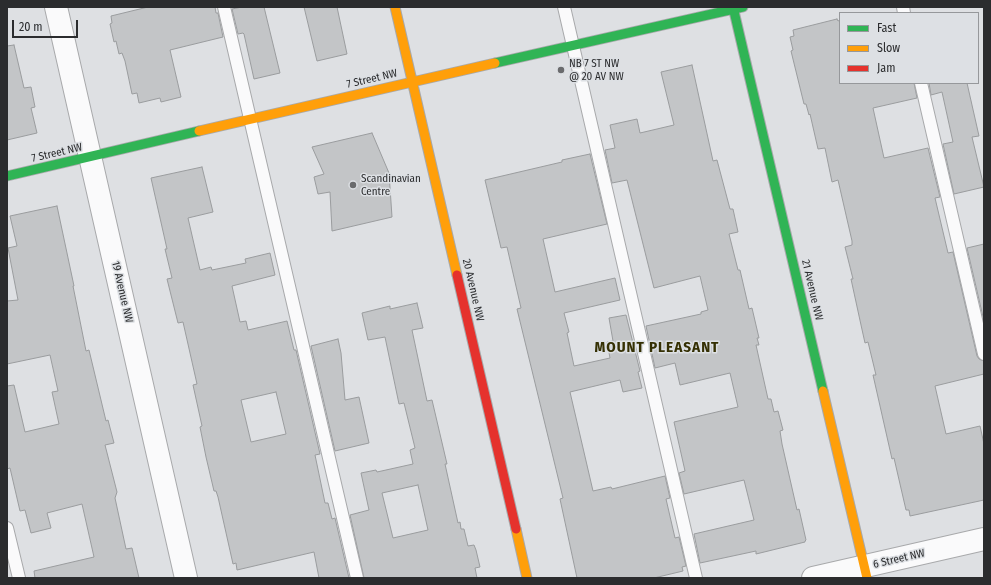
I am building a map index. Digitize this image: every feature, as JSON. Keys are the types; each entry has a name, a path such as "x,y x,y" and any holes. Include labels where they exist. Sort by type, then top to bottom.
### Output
{"street":[{"name":"19 Avenue NW","path":"56,7 186,578"},
{"name":"20 Avenue NW","path":"395,7 527,578"},
{"name":"7 Street NW","path":"7,176 737,8"},
{"name":"21 Avenue NW","path":"737,8 865,572"},
{"name":"6 Street NW","path":"813,578 865,572 984,539"}],"lane":[{"path":"224,7 357,578"},
{"path":"564,7 696,578"},
{"path":"921,84 984,354"},
{"path":"7,528 19,578"}],"building":[{"path":"148,7 215,7 216,13 218,13 223,37 170,50 181,97 161,102 160,98 139,103 137,93 132,94 125,61 122,53 119,54 116,41 114,42 110,24 112,23 111,16"},
{"path":"242,7 264,7 280,73 254,79 244,34 238,34 232,9"},
{"path":"304,7 337,7 347,54 317,61"},
{"path":"837,19 839,20 839,84 914,84 917,98 873,108 884,158 928,148 940,197 935,198 948,253 953,252 977,356 979,359 984,361 984,374 935,386 946,434 980,426 984,444 984,500 910,516 909,510 906,510 894,458 892,459 873,375 876,375 868,342 865,343 851,279 853,279 845,247 852,245 852,241 838,180 832,182 825,148 818,149 810,114 809,115 806,104 804,104 791,51 793,50 790,37 794,36 793,30"},
{"path":"14,45 24,88 31,87 35,107 31,108 37,133 7,140 7,46"},
{"path":"692,65 713,161 717,160 730,209 733,209 738,232 729,234 738,270 740,270 749,309 752,308 759,338 757,338 759,345 756,345 768,399 771,399 774,412 778,411 783,430 780,431 782,444 797,510 799,509 806,540 805,542 756,554 756,551 700,563 694,534 754,520 744,480 684,494 679,473 685,471 674,422 738,407 730,373 680,385 675,363 655,368 646,326 701,314 701,312 708,310 700,276 654,288 627,180 612,183 605,150 615,148 610,125 637,119 640,133 674,125 661,72"},
{"path":"929,84 967,84 979,136 972,137 984,187 954,194 943,144 953,142 942,92 931,95"},
{"name":"Scandinavian Centre","path":"372,133 389,173 392,217 332,231 330,192 318,194 314,177 324,174 312,147"},
{"path":"590,154 607,224 543,239 555,292 615,278 620,300 564,313 569,332 567,333 574,366 610,358 607,342 613,341 609,318 626,315 640,371 638,372 642,388 623,392 620,380 570,392 593,491 611,487 612,489 665,476 670,498 666,499 675,538 679,537 686,566 682,567 683,571 654,578 577,578 560,499 563,498 517,309 521,308 507,247 501,248 485,180"},
{"path":"202,167 213,212 188,218 200,270 211,267 212,270 246,263 245,259 270,253 275,275 232,286 240,322 246,321 248,330 287,321 294,350 296,350 320,454 315,455 325,503 328,503 332,519 335,518 349,578 319,578 314,552 237,570 236,563 233,564 218,497 216,491 214,491 206,457 200,427 202,426 193,385 197,384 183,322 178,323 167,279 172,278 151,178","holes":["276,392 286,434 251,442 241,400"]},
{"path":"57,206 86,351 89,350 106,421 108,420 114,443 105,445 117,492 115,498 126,549 132,548 139,578 35,578 34,571 94,557 82,504 47,513 51,528 31,533 25,510 20,511 10,468 7,469 7,386 14,385 25,432 59,424 52,392 58,391 50,355 7,364 7,301 18,300 8,248 17,246 10,216"},
{"path":"984,244 984,321 967,248"},
{"path":"417,303 423,328 412,330 427,401 432,400 447,464 445,464 458,523 460,522 461,529 464,529 468,546 474,545 476,550 480,567 475,568 477,578 364,578 350,515 369,510 361,473 376,470 377,472 413,464 410,450 415,448 404,403 399,404 385,337 368,340 362,313 390,306 390,309","holes":["418,485 428,530 393,538 382,493"]},
{"path":"338,339 341,353 345,400 359,397 369,443 335,451 311,346"}],"traffic: fast":[{"path":"733,7 823,391"},
{"path":"495,63 743,7"},
{"path":"7,176 199,131"}],"traffic: slow":[{"path":"395,7 457,275"},
{"path":"199,131 495,63"},
{"path":"823,391 867,578"},
{"path":"516,529 527,578"}],"traffic: jam":[{"path":"457,275 516,529"}],"place":[{"name":"NB 7 ST NW @ 20 AV NW","path":"561,70"},
{"name":"Scandinavian Centre","path":"353,185"}],"district":[{"name":"MOUNT PLEASANT","path":"657,348"}]}
